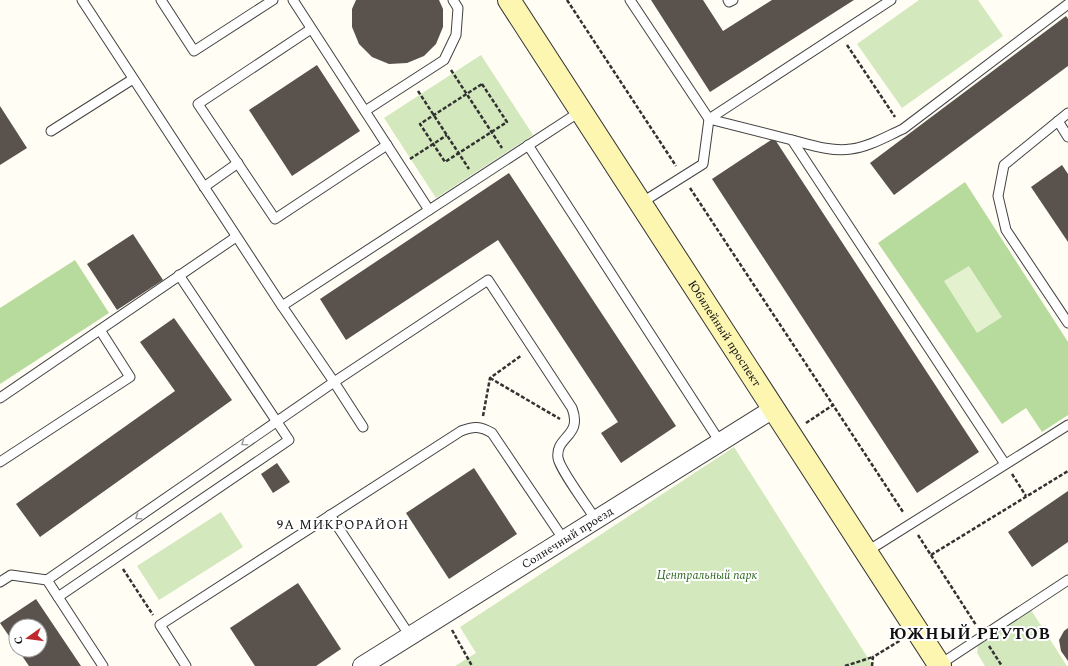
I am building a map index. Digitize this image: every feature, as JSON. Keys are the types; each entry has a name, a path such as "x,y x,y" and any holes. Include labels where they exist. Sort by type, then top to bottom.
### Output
{"street":[{"name":"Юбилейный проспект","path":"509,0 940,666"},
{"name":"Солнечный проезд","path":"362,666 773,409"}],"lane":[{"path":"82,0 236,237 363,427"},
{"path":"161,0 194,51 273,0"},
{"path":"293,0 429,210"},
{"path":"365,111 444,60 456,35 458,8 453,0"},
{"path":"630,0 709,118 703,164 641,203"},
{"path":"728,0 729,2 733,0"},
{"path":"709,118 890,0"},
{"path":"709,118 822,148 850,149 903,129 1068,4"},
{"path":"311,28 198,104 275,219 386,145"},
{"path":"51,132 133,79"},
{"path":"282,306 581,111"},
{"path":"1068,113 1004,165 998,196 1006,230 1068,323"},
{"path":"1058,121 1068,137"},
{"path":"792,140 1005,464"},
{"path":"528,145 720,442"},
{"path":"204,187 238,163"},
{"path":"0,398 236,237"},
{"path":"58,597 289,440 179,276"},
{"path":"0,582 11,576 47,580 276,421 488,280 572,408 576,418 575,427 562,443 558,458 596,520"},
{"path":"0,462 130,377 100,330"},
{"path":"866,552 1068,425"},
{"path":"186,666 160,625 461,431 472,427 482,427 492,433 564,540"},
{"path":"330,515 410,636"},
{"path":"47,580 103,666"},
{"path":"940,666 1068,580"}],"path":[{"path":"567,0 833,405"},
{"path":"839,34 903,129"},
{"path":"444,60 508,158"},
{"path":"412,81 476,179"},
{"path":"482,84 507,122 445,162 420,124 466,94 482,84"},
{"path":"400,165 447,135"},
{"path":"482,427 490,378 533,348"},
{"path":"490,378 575,427"},
{"path":"1005,464 1026,496"},
{"path":"931,555 1068,471"},
{"path":"115,558 160,625"},
{"path":"443,615 472,666"},
{"path":"845,666 873,657 916,630"},
{"path":"872,666 873,657"}],"green space":[{"path":"919,0 978,0 1003,36 902,108 857,44"},
{"path":"481,55 533,135 436,198 384,118"},
{"path":"965,182 1068,342 1068,415 1042,432 1026,408 1002,424 878,243"},
{"path":"75,260 109,313 0,384 0,308"},
{"path":"969,266 1002,317 977,333 944,281"},
{"name":"Центральный парк","path":"734,447 873,666 455,666 476,653 460,627"},
{"path":"221,512 243,547 159,600 137,566"},
{"path":"1031,610 1067,666 985,666 977,653 978,644"}],"building":[{"path":"356,0 439,0 443,9 443,27 436,44 424,56 407,63 389,64 372,57 359,44 352,27 352,9"},
{"path":"651,0 703,0 723,31 772,0 854,0 710,92"},
{"path":"1066,16 1068,19 1068,66 894,195 870,163"},
{"path":"317,65 360,131 292,176 249,110"},
{"path":"0,106 27,148 0,165"},
{"path":"774,138 979,452 917,493 712,179"},
{"path":"1062,165 1068,174 1068,242 1031,187"},
{"path":"509,173 676,426 621,463 601,433 618,422 498,240 346,340 320,299"},
{"path":"133,234 163,280 117,310 87,264"},
{"path":"174,318 232,400 40,537 16,504 175,391 140,342"},
{"path":"277,463 290,482 273,493 261,474"},
{"path":"474,468 517,534 449,579 406,513"},
{"path":"1068,491 1068,542 1032,567 1008,532"},
{"path":"298,583 341,649 316,666 255,666 230,628"},
{"path":"36,599 81,666 29,666 24,658 48,658 48,618 8,618 8,634 0,623"},
{"path":"1068,628 1068,661 1061,651 1059,640 1064,631"}],"district":[{"name":"9А МИКРОРАЙОН","path":"343,525"},
{"name":"ЮЖНЫЙ РЕУТОВ","path":"970,634"}]}
